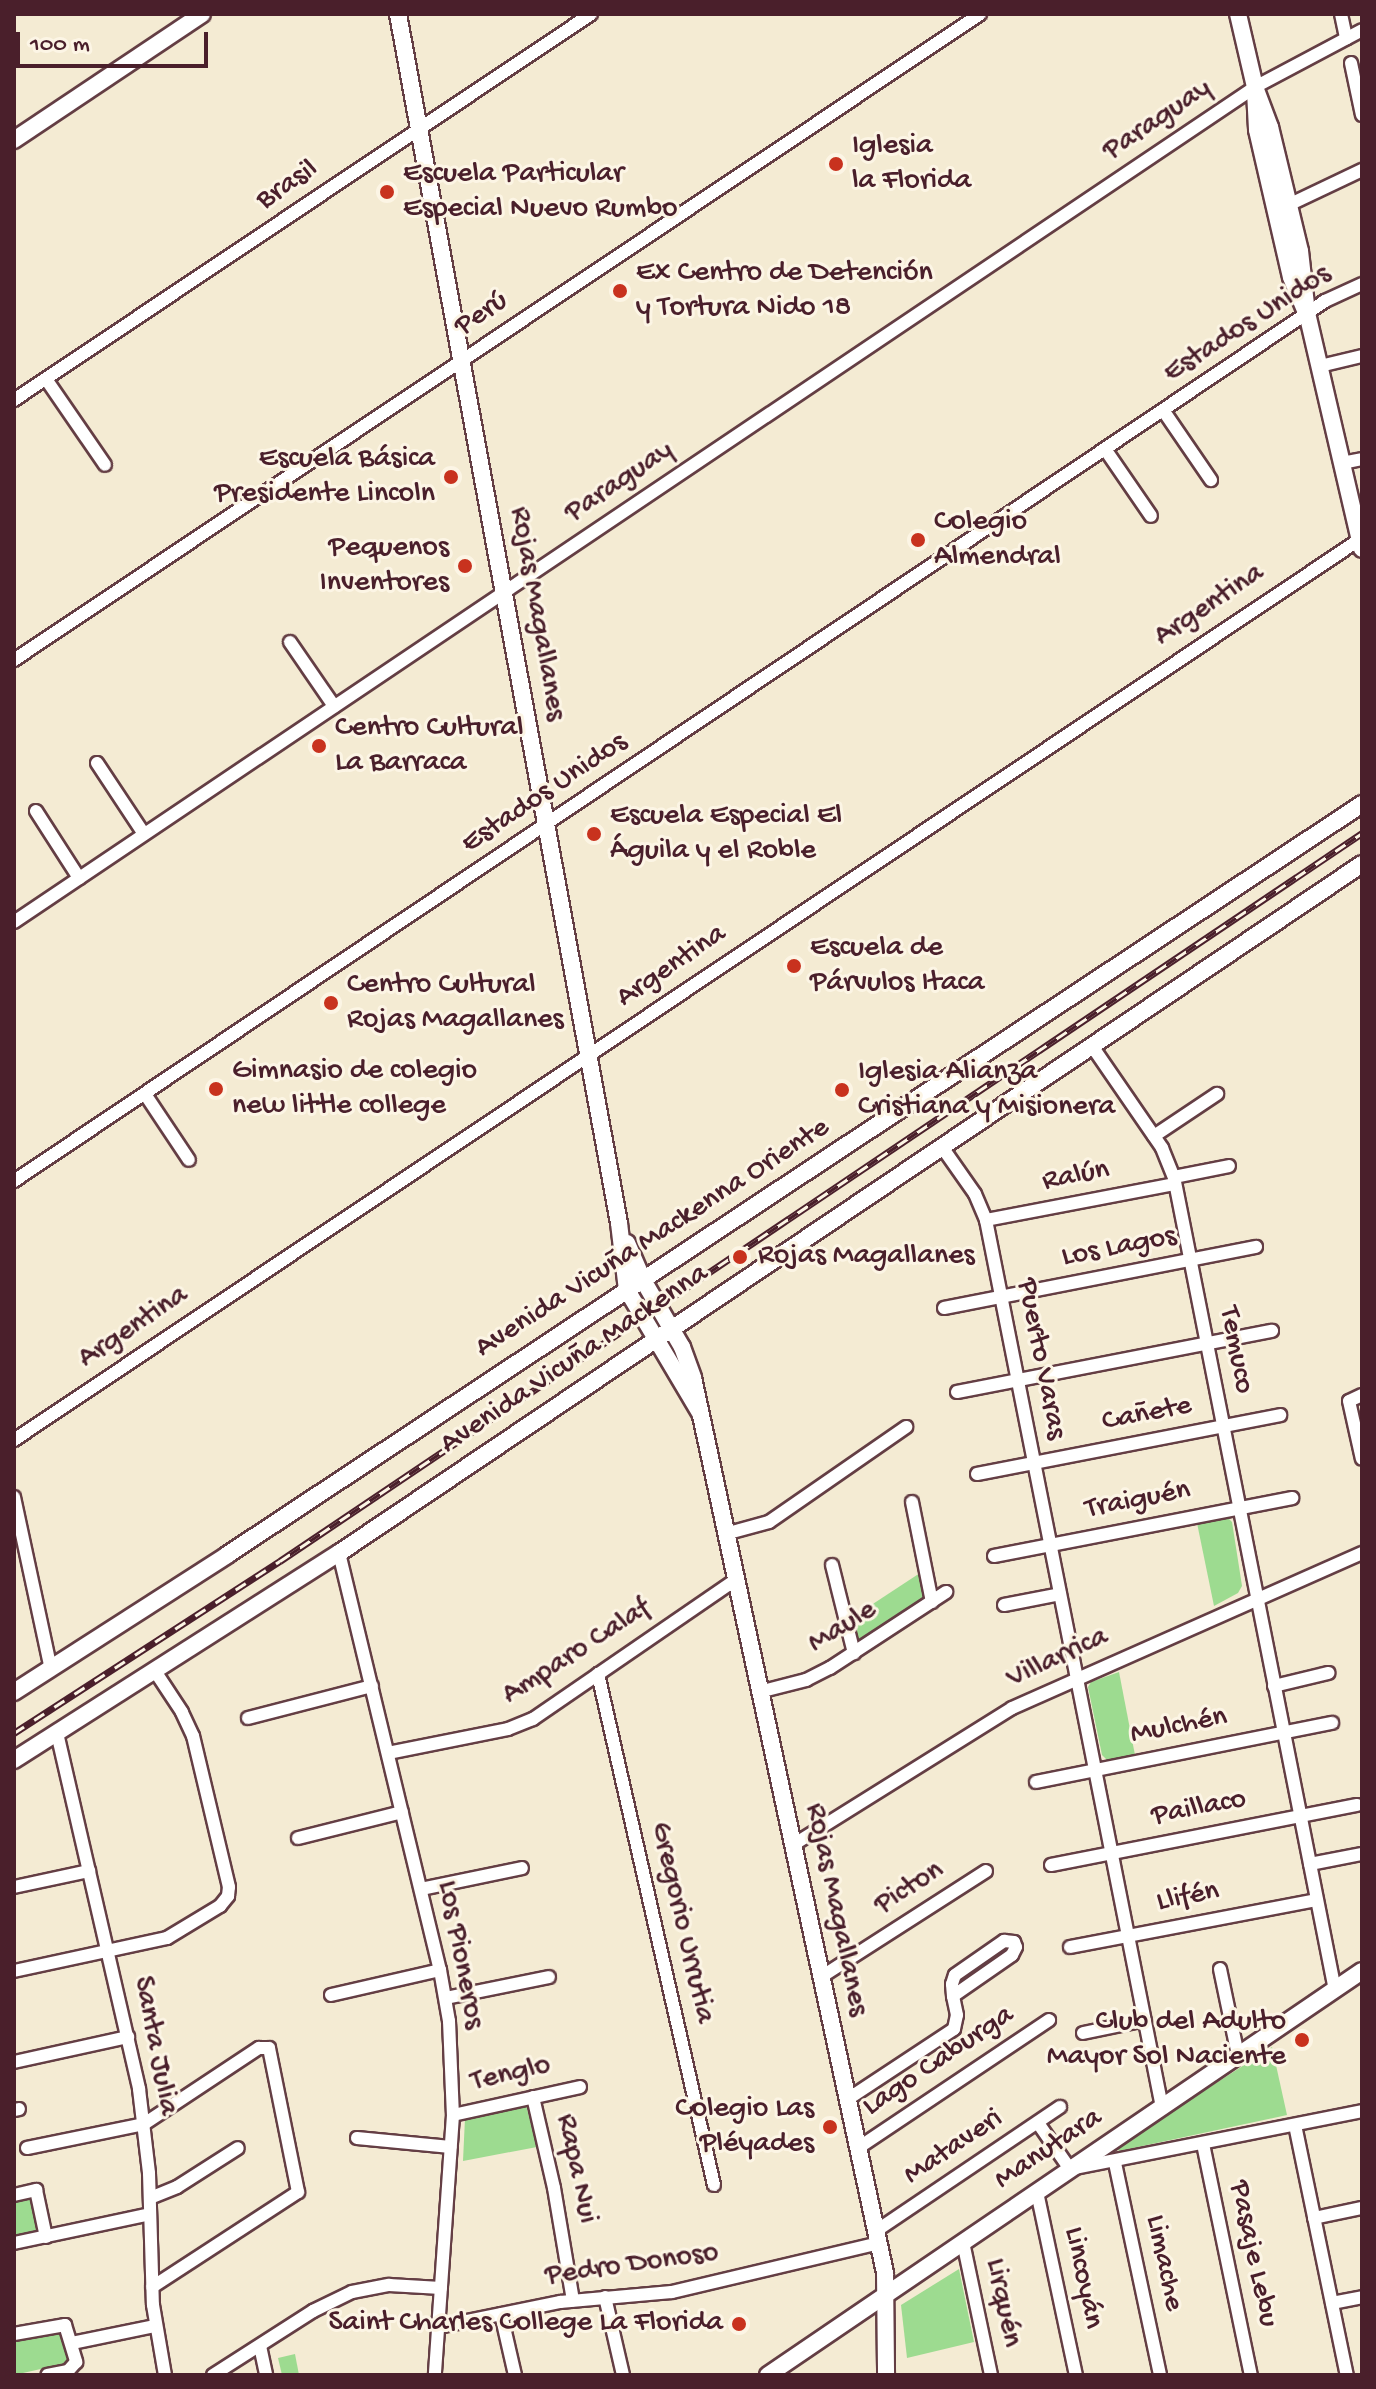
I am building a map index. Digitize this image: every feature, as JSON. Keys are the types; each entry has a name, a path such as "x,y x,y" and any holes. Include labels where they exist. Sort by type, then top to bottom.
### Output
{"main road":[{"path":"14,140 202,14"},
{"name":"Rojas Magallanes","path":"398,14 619,1223 627,1290 664,1334"},
{"path":"1238,14 1255,87 1257,130 1282,208 1294,286 1307,313 1361,542"},
{"name":"Avenida Vicuña Mackenna Oriente","path":"14,1692 1362,804"},
{"name":"Avenida Vicuña Mackenna","path":"14,1760 339,1553 1362,864"},
{"name":"Rojas Magallanes","path":"619,1223 700,1413 878,2237 887,2294 886,2375"},
{"name":"Manutara","path":"778,2372 887,2294 1362,1971"}],"street":[{"name":"Brasil","path":"14,400 591,14"},
{"name":"Perú","path":"14,660 980,14"},
{"path":"1341,14 1346,38"},
{"name":"Paraguay","path":"16,915 79,878 1255,87 1362,30"},
{"path":"1351,63 1362,115"},
{"path":"1282,208 1362,170"},
{"name":"Estados Unidos","path":"14,1181 1307,313 1362,284"},
{"path":"1320,366 1362,356"},
{"path":"46,379 105,465"},
{"name":"Estados Unidos","path":"1163,410 1211,480"},
{"path":"1105,449 1151,516"},
{"path":"1342,463 1362,459"},
{"name":"Argentina","path":"14,1440 1361,542"},
{"path":"290,642 334,706"},
{"path":"97,763 144,834"},
{"path":"36,811 79,878"},
{"name":"Temuco","path":"1092,1046 1154,1136 1174,1180 1335,1990"},
{"path":"145,1094 189,1160"},
{"path":"1154,1136 1217,1094"},
{"name":"Puerto Varas","path":"942,1147 975,1194 986,1220 1162,2107"},
{"name":"Ralún","path":"986,1220 1229,1166"},
{"name":"Los Lagos","path":"944,1308 1256,1247"},
{"path":"957,1392 1272,1331"},
{"path":"1362,1395 1349,1401 1362,1459"},
{"name":"Cañete","path":"977,1474 1280,1415"},
{"path":"725,1534 769,1522 906,1427"},
{"path":"14,1497 51,1669"},
{"name":"Traiguén","path":"994,1556 1292,1498"},
{"path":"912,1502 932,1602"},
{"name":"Los Pioneros","path":"339,1553 446,1998 453,2115 435,2375"},
{"name":"Villarrica","path":"793,1845 992,1719 1077,1677 1362,1553"},
{"path":"832,1565 854,1653"},
{"name":"Amparo Calaf","path":"388,1753 522,1724 735,1580"},
{"name":"Maule","path":"759,1692 806,1680 854,1653 946,1592"},
{"path":"1004,1605 1060,1594"},
{"path":"14,1971 173,1935 224,1904 229,1892 193,1736 182,1712 155,1671"},
{"path":"1274,1686 1328,1673"},
{"name":"Gregorio Urrutia","path":"598,1674 714,2185"},
{"path":"248,1718 372,1686"},
{"name":"Mulchén","path":"1036,1782 1332,1723"},
{"name":"Santa Julia","path":"57,1733 128,2037 144,2124 155,2326 165,2375"},
{"name":"Paillaco","path":"1051,1865 1357,1805"},
{"path":"298,1838 402,1812"},
{"path":"1310,1864 1362,1854"},
{"path":"421,1889 522,1868"},
{"path":"14,1887 89,1871"},
{"name":"Picton","path":"821,1977 986,1871"},
{"name":"Llifén","path":"1070,1947 1317,1900"},
{"path":"848,2099 954,2029 957,2020 953,1996 955,1975 1004,1941 1014,1942 1016,1949 1012,1955 953,1996"},
{"path":"1220,1969 1238,2055"},
{"path":"331,1995 440,1970"},
{"path":"446,1998 549,1977"},
{"name":"Lago Caburga","path":"858,2148 1049,2020"},
{"path":"1083,2033 1145,2020"},
{"path":"14,2062 128,2037"},
{"path":"27,2148 144,2124 259,2048 267,2046 272,2053 298,2192 152,2287"},
{"name":"Tenglo","path":"453,2115 580,2087"},
{"name":"Rapa Nui","path":"533,2097 554,2188 573,2300"},
{"name":"Mataveri","path":"878,2237 1060,2107"},
{"path":"1038,2123 1070,2169 1115,2163 1362,2111"},
{"path":"1295,2125 1347,2375"},
{"path":"357,2138 451,2147"},
{"name":"Pasaje Lebu","path":"1203,2144 1251,2375"},
{"path":"150,2198 177,2187 238,2148"},
{"name":"Limache","path":"1115,2163 1160,2375"},
{"path":"14,2195 36,2190 46,2237"},
{"name":"Lincoyán","path":"1037,2192 1076,2375"},
{"path":"1314,2218 1362,2208"},
{"path":"14,2243 150,2214"},
{"name":"Pedro Donoso","path":"438,2327 573,2300 672,2292 878,2237"},
{"name":"Lirquén","path":"963,2242 991,2375"},
{"path":"213,2375 352,2292 389,2285 441,2288"},
{"path":"605,2297 623,2375"},
{"path":"1332,2303 1362,2297"},
{"path":"501,2314 515,2375"},
{"path":"14,2334 65,2325 72,2343 73,2367 47,2375"},
{"path":"72,2343 155,2326"},
{"path":"260,2346 266,2375"}],"green space":[{"path":"1227,1517 1232,1522 1242,1586 1238,1593 1214,1606 1197,1523"},
{"path":"920,1573 927,1598 859,1643 853,1617"},
{"path":"1119,1672 1135,1755 1107,1760 1102,1755 1088,1687 1091,1682"},
{"path":"1272,2047 1287,2115 1119,2151 1117,2147"},
{"path":"526,2105 537,2147 463,2161 465,2118"},
{"path":"35,2195 42,2232 14,2238 14,2200"},
{"path":"959,2269 974,2342 907,2358 901,2305"},
{"path":"65,2331 72,2362 14,2375 14,2342"},
{"path":"295,2354 299,2375 282,2375 278,2358"}],"railway":[{"path":"14,1733 280,1561 1362,833"}],"place":[{"name":"Iglesia la Florida","path":"836,164"},
{"name":"Escuela Particular Especial Nuevo Rumbo","path":"387,192"},
{"name":"Ex Centro de Detención y Tortura Nido 18","path":"620,291"},
{"name":"Escuela Básica Presidente Lincoln","path":"451,477"},
{"name":"Colegio Almendral","path":"918,540"},
{"name":"Pequenos Inventores","path":"465,566"},
{"name":"Centro Cultural La Barraca","path":"319,746"},
{"name":"Escuela Especial El Águila y el Roble","path":"594,834"},
{"name":"Escuela de Párvulos Itaca","path":"794,966"},
{"name":"Centro Cultural Rojas Magallanes","path":"331,1003"},
{"name":"Gimnasio de colegio new little college","path":"216,1089"},
{"name":"Iglesia Alianza Cristiana y Misionera","path":"842,1090"},
{"name":"Rojas Magallanes","path":"740,1257"},
{"name":"Club del Adulto Mayor Sol Naciente","path":"1302,2040"},
{"name":"Colegio Las Pléyades","path":"830,2127"},
{"name":"Saint Charles College La Florida","path":"739,2324"}]}
